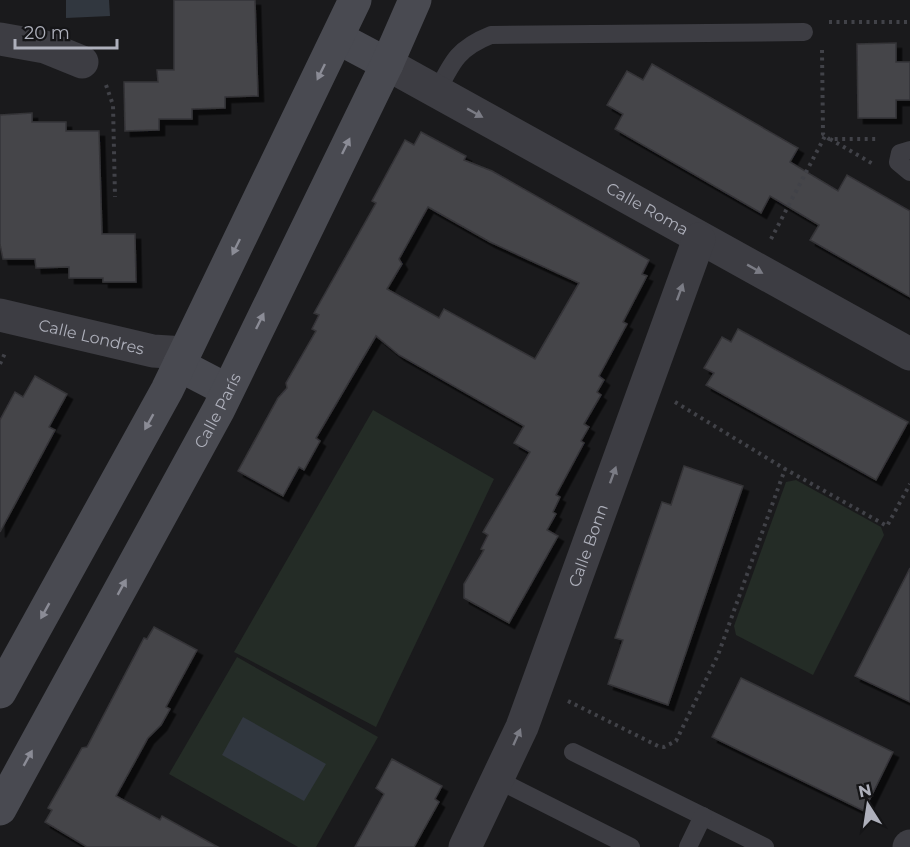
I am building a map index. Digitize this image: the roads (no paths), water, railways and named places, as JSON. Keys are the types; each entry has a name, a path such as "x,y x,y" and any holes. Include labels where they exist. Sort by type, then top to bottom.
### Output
{"main road":[{"path":"0,692 338,38 355,0"},
{"name":"Calle París","path":"0,809 227,390 387,64 415,0"},
{"path":"338,38 387,64"},
{"path":"172,357 242,357"},
{"path":"172,357 227,390"}],"street":[{"path":"0,39 45,47 82,62"},
{"name":"Calle Roma","path":"387,64 910,354"},
{"name":"Calle Bonn","path":"465,847 522,727 699,239"},
{"name":"Calle Londres","path":"0,315 172,357"}],"lane":[{"path":"437,92 455,57 474,42 491,35 804,32"},
{"path":"910,150 900,153 898,162 910,172"},
{"path":"573,752 765,847"},
{"path":"498,780 631,847"},
{"path":"688,847 703,816"}]}
